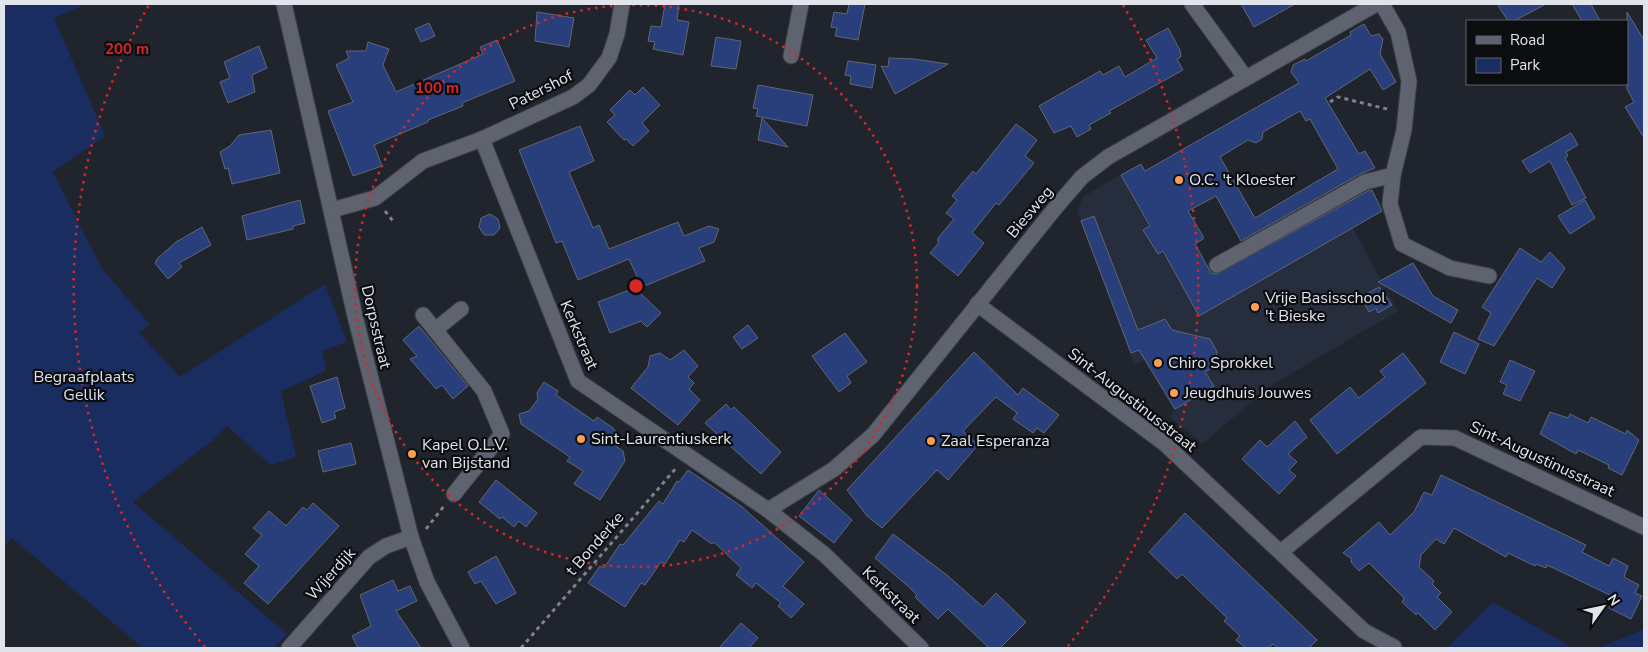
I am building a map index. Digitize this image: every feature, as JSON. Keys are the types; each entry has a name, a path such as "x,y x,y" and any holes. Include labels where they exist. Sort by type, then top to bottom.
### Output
{"street":[{"name":"Dorpsstraat","path":"284,4 355,316 411,537 427,582 462,648"},
{"name":"Patershof","path":"482,139 573,97 589,85 609,58 617,34 622,4"},
{"path":"791,56 801,4"},
{"path":"1192,4 1245,77"},
{"name":"Biesweg","path":"768,510 834,468 873,435 977,304 1082,177 1108,157 1245,77 1376,4"},
{"path":"1382,4 1398,32 1410,81 1406,114 1392,175 1390,204 1402,244 1450,268 1489,276"},
{"path":"332,210 375,198 423,161 482,139"},
{"name":"Kerkstraat","path":"482,139 578,382 768,510 825,555 921,648"},
{"path":"1217,265 1365,182 1392,175"},
{"name":"Sint-Augustinusstraat","path":"977,304 1165,444 1364,631 1394,647"},
{"path":"435,330 461,309"},
{"path":"423,315 484,391 502,434 454,494"},
{"name":"Sint-Augustinusstraat","path":"1281,552 1421,437 1455,438 1644,527"},
{"name":"Wijerdijk","path":"289,648 369,557 386,546 411,537"}],"path":[{"path":"1330,102 1338,97 1406,114"},
{"name":"t Bonderke","path":"521,648 687,456"},
{"path":"426,529 454,494"}],"shaded area":[{"name":"Vrije Basisschool 't Bieske","path":"1121,174 1147,221 1195,244 1212,273 1320,212 1335,238 1353,228 1398,311 1272,385 1202,444 1169,416 1174,410 1144,360 1134,364 1077,212 1083,197"}],"green space":[{"name":"Begraafplaats Gellik","path":"4,4 86,4 54,18 105,136 53,172 101,267 150,325 139,333 180,377 325,284 347,342 322,351 326,371 281,391 296,457 271,465 227,426 213,440 133,502 287,634 274,648 143,648 12,538 4,547"},
{"path":"1493,602 1573,648 1447,648"},
{"path":"1644,629 1644,648 1599,648"}],"building":[{"path":"665,4 679,4 677,20 689,22 683,55 653,49 655,42 648,41 651,26 661,27"},
{"path":"849,4 865,4 858,40 835,36 837,28 831,27 834,12 847,14"},
{"path":"1241,4 1295,4 1254,27"},
{"path":"1497,4 1546,4 1516,20 1507,20"},
{"path":"1572,4 1591,4 1599,20 1581,20"},
{"path":"537,12 574,18 569,47 535,41"},
{"path":"1627,12 1644,40 1644,138 1625,107 1634,102 1627,89"},
{"path":"429,23 435,36 421,42 415,29"},
{"path":"1364,24 1371,36 1379,34 1383,39 1380,54 1396,82 1383,90 1370,69 1325,98 1359,154 1365,151 1375,168 1360,174 1241,241 1216,196 1188,211 1203,236 1203,239 1195,244 1211,273 1217,274 1368,191 1372,190 1382,211 1199,316 1163,251 1158,254 1143,230 1150,226 1121,175 1141,164 1145,171 1299,83 1291,72 1293,65 1305,59 1306,61 1351,35 1350,32","holes":["1300,111 1306,121 1310,119 1338,169 1255,218 1220,157 1248,140 1256,143 1262,139 1263,132"]},
{"path":"1168,28 1180,50 1181,57 1177,59 1183,70 1109,111 1111,113 1089,125 1091,129 1077,137 1071,126 1054,133 1039,106 1100,71 1103,75 1119,66 1125,77 1157,58 1146,40"},
{"path":"716,37 741,41 736,69 711,66"},
{"path":"497,40 515,81 462,103 463,106 374,145 382,166 353,176 328,111 353,102 336,65 349,58 346,51 366,51 368,42 389,49 383,65 396,92 483,54 480,47"},
{"path":"259,46 267,68 252,75 255,92 228,103 220,82 230,78 224,62"},
{"path":"889,58 914,59 948,64 895,94 881,66 888,67"},
{"path":"848,61 876,65 872,88 850,84 851,76 845,75"},
{"path":"758,85 813,95 807,126 756,116 758,109 753,108"},
{"path":"643,87 660,105 642,123 649,131 633,146 626,139 624,140 607,122 615,115 610,110 630,90 635,95"},
{"path":"762,118 788,147 758,140"},
{"path":"1016,124 1037,140 1025,156 1034,163 999,205 996,203 972,233 984,243 958,276 930,253 938,244 938,238 954,219 946,213 957,200 952,196 973,171 976,174"},
{"path":"580,126 594,161 569,172 593,228 599,225 609,249 678,222 684,236 709,226 719,229 714,242 699,248 705,261 642,287 629,259 578,280 562,241 556,243 519,150"},
{"path":"271,130 280,173 232,184 228,168 225,169 220,152 230,146 239,135"},
{"path":"1571,133 1578,145 1566,152 1568,156 1565,158 1586,198 1572,205 1550,161 1530,173 1522,161"},
{"path":"300,200 305,223 293,226 293,229 247,240 242,216"},
{"path":"1585,200 1595,218 1570,234 1558,216"},
{"path":"490,214 498,219 500,228 494,235 484,235 479,227 481,218"},
{"path":"1094,216 1138,330 1165,319 1172,330 1210,339 1217,352 1214,366 1205,372 1214,386 1175,409 1139,350 1131,353 1081,221"},
{"path":"202,227 211,245 179,263 182,267 168,279 155,263 158,258 176,242"},
{"path":"1520,248 1541,262 1550,252 1565,268 1552,288 1537,278 1494,346 1478,339 1491,313 1482,307"},
{"path":"1413,263 1433,296 1458,310 1451,323 1378,282"},
{"path":"1379,287 1392,305 1378,313 1376,308 1369,312 1361,297"},
{"path":"635,288 661,313 647,327 641,321 610,333 598,302"},
{"path":"748,325 758,338 742,349 733,337"},
{"path":"419,326 468,386 453,399 442,385 436,389 410,359 417,356 403,340"},
{"path":"1454,332 1479,344 1465,374 1440,362"},
{"path":"845,333 867,362 847,376 851,383 839,392 812,356"},
{"path":"684,350 698,366 688,377 694,383 689,389 700,400 678,425 631,388 648,367 650,356 660,353 670,360"},
{"path":"974,352 1018,395 1023,388 1059,415 1044,433 1037,428 1033,433 1013,419 1017,413 996,397 963,431 978,445 948,480 937,470 882,528 867,516 847,490"},
{"path":"1403,353 1426,383 1337,454 1310,420 1350,387 1359,398 1385,377 1380,371"},
{"path":"1510,360 1535,371 1520,401 1503,394 1507,385 1500,382"},
{"path":"337,377 345,408 334,412 336,418 322,423 310,386"},
{"name":"Sint-Laurentiuskerk","path":"544,382 558,391 556,395 594,421 597,417 613,428 619,436 617,447 623,451 625,461 600,500 574,484 583,471 567,461 570,457 521,424 519,414 529,411 538,399 537,393"},
{"path":"726,404 731,410 734,407 781,452 761,474 705,423"},
{"path":"1550,412 1568,418 1570,414 1588,423 1591,417 1626,434 1627,430 1639,440 1622,475 1608,468 1609,465 1578,450 1576,454 1540,434"},
{"path":"1295,421 1307,437 1288,454 1297,462 1289,470 1296,476 1279,494 1242,459 1260,440 1267,447"},
{"path":"351,443 356,464 323,472 318,451"},
{"path":"688,470 741,506 804,562 783,586 804,604 791,618 778,606 781,603 756,583 752,588 736,575 741,568 714,542 712,544 692,530 684,542 680,540 665,564 661,562 645,585 641,583 625,607 588,583 600,566 604,568 620,544 623,545 659,501 663,504 677,481 679,482"},
{"path":"1441,475 1586,545 1582,552 1609,566 1613,558 1628,566 1624,577 1639,585 1635,593 1642,596 1631,619 1609,608 1614,597 1547,565 1546,568 1536,564 1535,566 1508,553 1506,557 1454,528 1444,544 1436,539 1421,555 1419,567 1434,581 1432,584 1441,593 1437,597 1452,612 1435,630 1418,613 1416,615 1402,602 1404,598 1369,563 1359,571 1351,562 1352,559 1343,553 1379,522 1390,535 1414,512 1424,492 1432,495"},
{"path":"496,480 537,513 526,527 519,521 514,527 502,517 500,519 479,502"},
{"path":"819,490 852,520 834,543 799,516"},
{"path":"313,503 339,526 268,604 244,583 259,566 245,554 262,535 253,528 269,511 286,526 303,507 307,510"},
{"path":"1185,513 1317,640 1309,648 1278,648 1273,644 1268,648 1246,648 1236,640 1240,636 1224,621 1227,618 1182,574 1177,579 1149,552"},
{"path":"893,534 948,576 983,607 996,593 1026,622 1000,648 989,648 948,609 938,619 915,597 917,595 909,587 875,558"},
{"path":"496,556 516,593 496,604 481,581 475,584 468,572"},
{"path":"393,580 398,591 410,586 417,601 396,611 421,648 358,648 352,636 371,626 360,595"},
{"path":"741,623 758,638 749,648 719,648"}],"place":[{"name":"O.C. 't Kloester","path":"1179,180"},
{"name":"Vrije Basisschool 't Bieske","path":"1255,307"},
{"name":"Chiro Sprokkel","path":"1158,363"},
{"name":"Jeugdhuis Jouwes","path":"1174,393"},
{"name":"Sint-Laurentiuskerk","path":"581,439"},
{"name":"Zaal Esperanza","path":"931,441"},
{"name":"Kapel O.L.V. van Bijstand","path":"412,454"}]}
